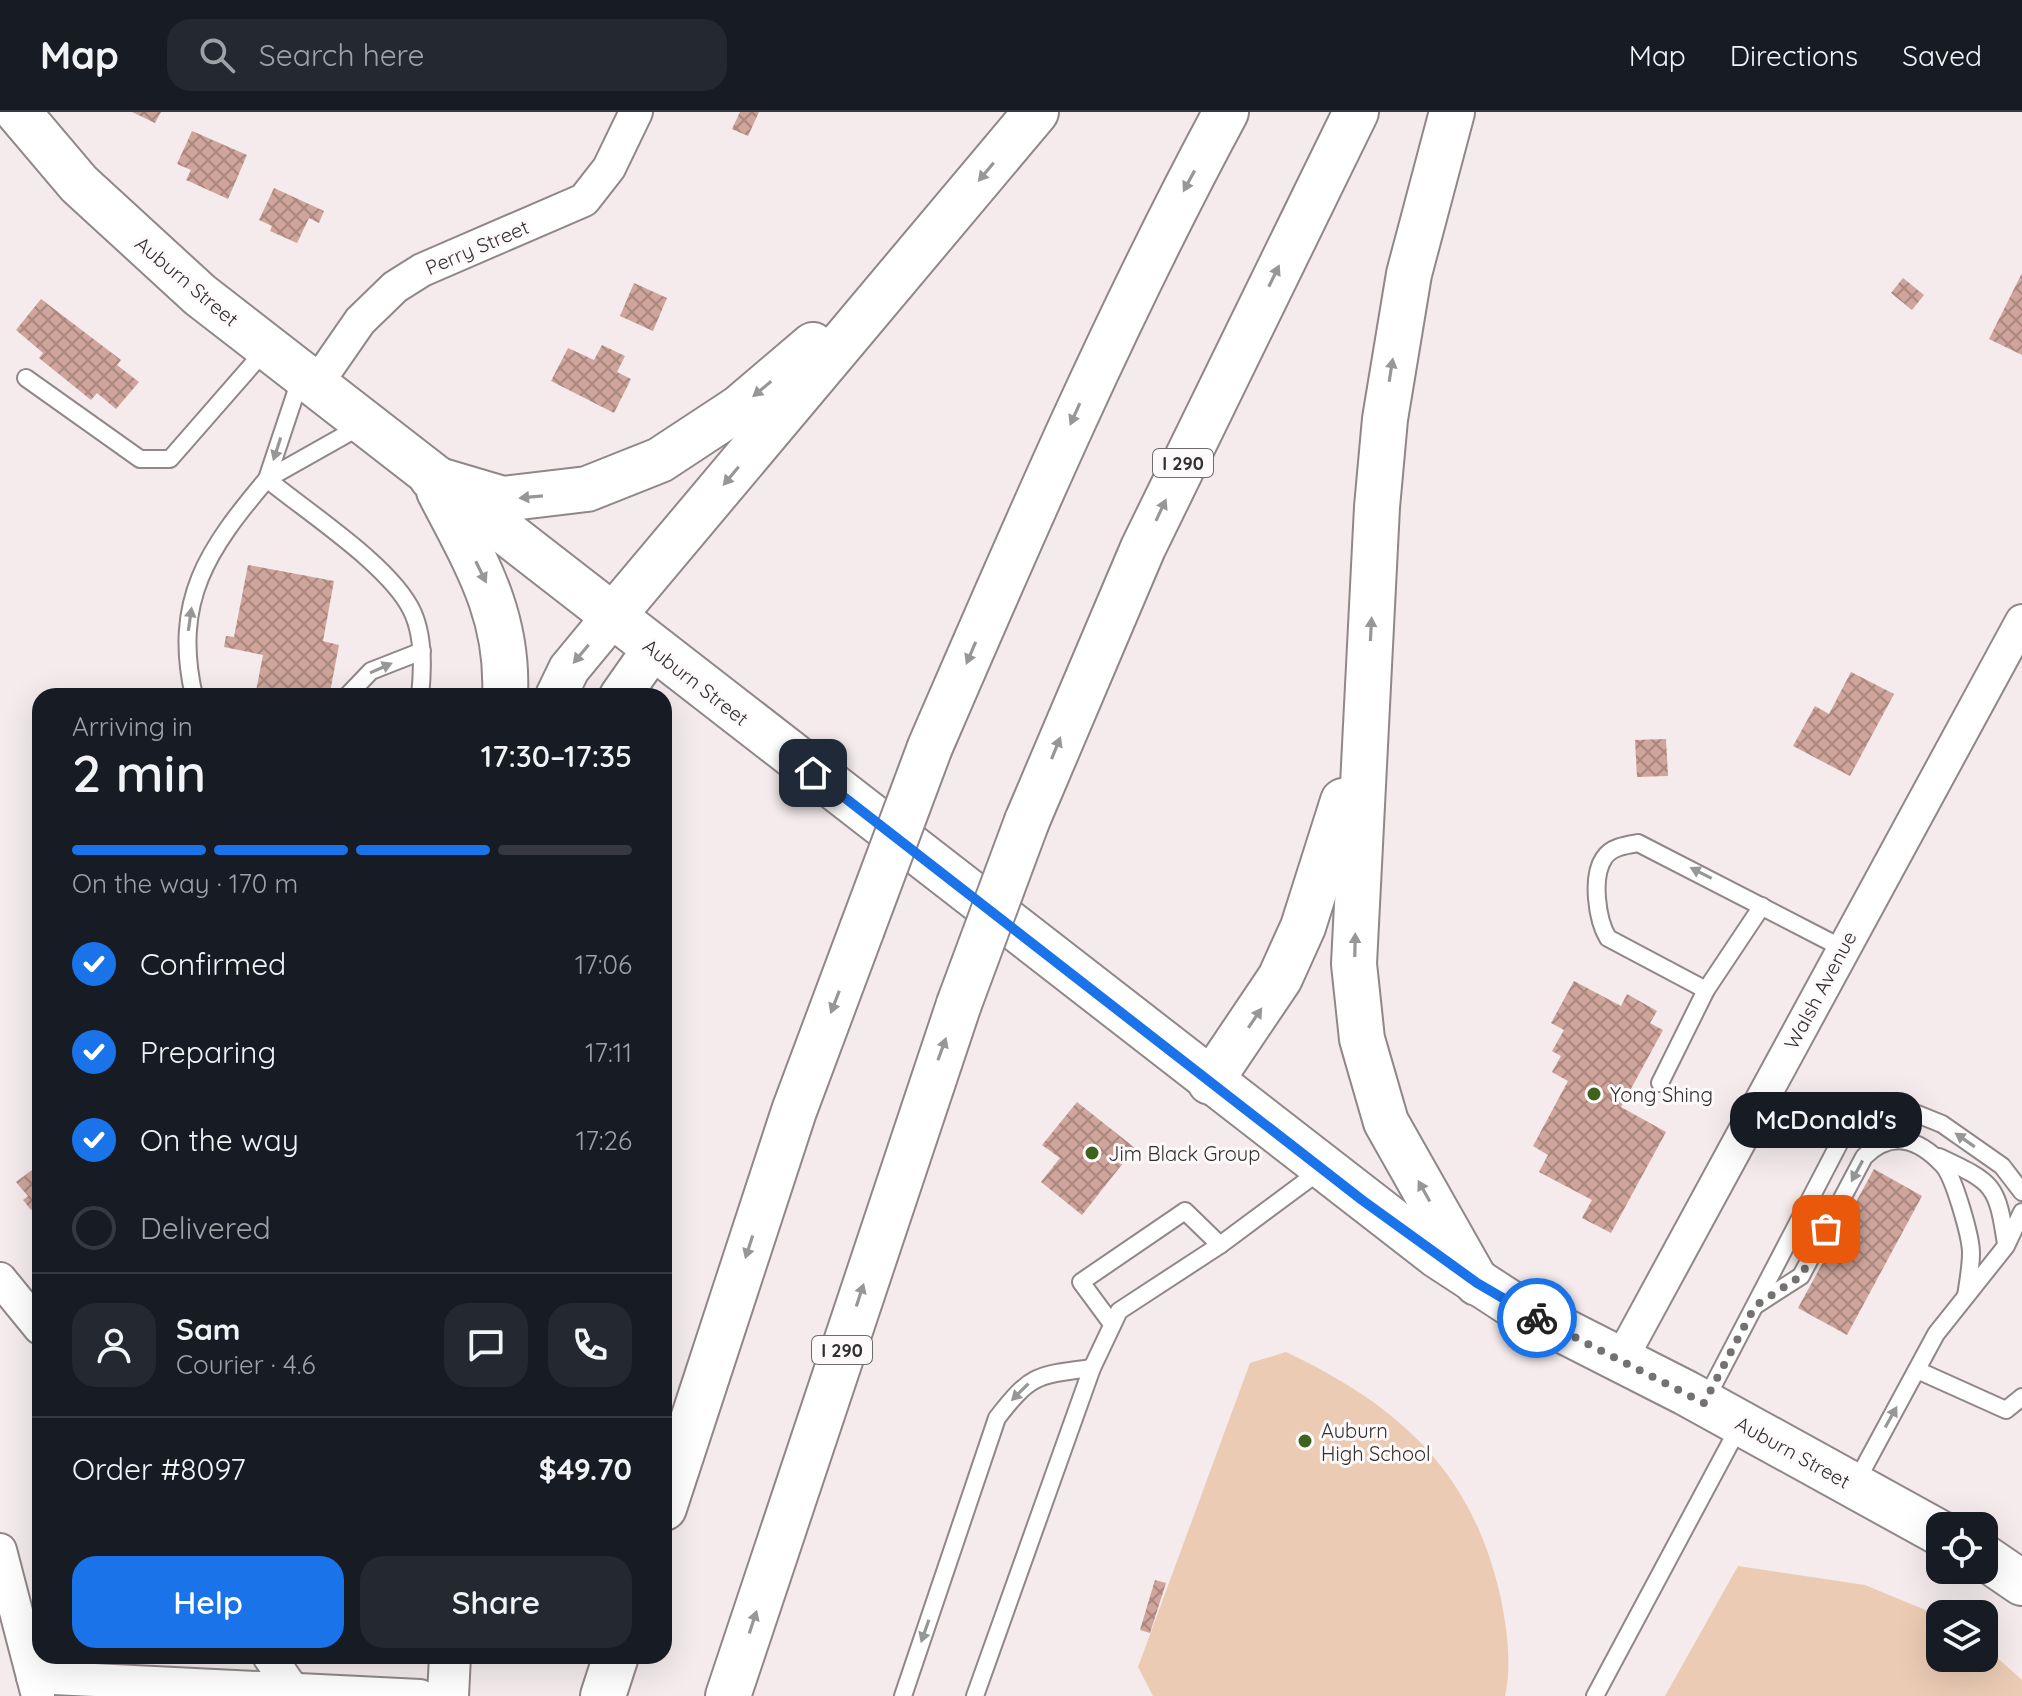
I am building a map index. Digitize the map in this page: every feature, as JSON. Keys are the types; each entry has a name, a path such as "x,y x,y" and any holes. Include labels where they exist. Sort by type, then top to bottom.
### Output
{"main road":[{"path":"612,617 1036,112"},
{"path":"672,1484 794,1111 930,747 1109,338 1226,112"},
{"name":"I 290","path":"728,1696 959,1004 1027,821 1155,523 1356,112"},
{"path":"1452,112 1417,236 1390,376 1377,507 1355,912 1356,990 1362,1039 1386,1122 1477,1283"},
{"name":"Auburn Street","path":"20,113 79,184 173,273 1322,1169 1477,1283 1723,1413 1926,1525"},
{"path":"432,478 503,499 538,497 587,489 660,460 739,408 907,266"},
{"path":"432,478 495,606 505,645 505,688"},
{"path":"1210,1082 1266,1002 1303,927 1339,819 1368,687"},
{"path":"1998,1567 2022,1583"},
{"path":"603,1696 613,1664"}],"street":[{"name":"Perry Street","path":"308,380 395,287 422,270 584,200 609,168 636,112"},
{"path":"560,688 569,669 612,617"},
{"name":"Walsh Avenue","path":"1620,1361 2022,621"},
{"path":"626,688 653,649"},
{"path":"0,1279 32,1318"},
{"path":"0,1550 35,1686 292,1689 420,1696"},
{"path":"275,1664 292,1689"},
{"path":"448,1696 450,1664"}],"lane":[{"path":"26,378 140,459 170,459 267,348"},
{"path":"193,688 187,654 188,627 204,563 225,528 267,479 308,380"},
{"path":"267,479 365,424"},
{"path":"267,479 380,570 402,593 414,614 422,651 420,688"},
{"path":"355,688 371,671 422,651"},
{"path":"1706,990 1608,938 1600,925 1598,883 1603,858 1617,847 1638,843 1842,948"},
{"path":"1660,1083 1706,990 1762,906"},
{"path":"1595,1696 1723,1413 1755,1306 1843,1136 1871,1109 1890,1103 1942,1124 2002,1166 2022,1192"},
{"path":"1755,1306 1801,1276 1864,1157 1879,1142 1899,1139 1977,1175 1999,1198 2006,1246"},
{"path":"1923,1149 1945,1167 1963,1216 1971,1252 1966,1296"},
{"path":"975,1696 1092,1368 1119,1311 1220,1245 1322,1169"},
{"path":"1112,1324 1081,1282 1185,1211 1220,1245"},
{"path":"1854,1486 1936,1334 2006,1246 2021,1215"},
{"path":"903,1696 997,1418 1022,1385 1050,1374 1092,1368"},
{"path":"1917,1370 2006,1410 2022,1397"}],"shaded area":[{"path":"1286,1352 1327,1373 1397,1420 1426,1448 1451,1479 1472,1514 1501,1599 1507,1635 1505,1696 1153,1696 1138,1667 1250,1363"},
{"path":"1738,1566 1865,1585 1926,1610 1926,1672 1998,1672 1998,1659 2022,1680 2022,1696 1665,1696"}],"building":[{"path":"132,112 161,112 155,123"},
{"path":"740,112 759,112 748,136 732,129"},
{"path":"192,131 247,155 228,199 186,180 191,170 177,164"},
{"path":"274,188 324,211 319,223 309,218 297,243 270,231 272,226 259,220"},
{"path":"2022,273 2022,355 1989,339"},
{"path":"1903,278 1924,295 1912,310 1891,293"},
{"path":"634,283 667,298 653,331 620,316"},
{"path":"41,299 121,360 117,365 139,382 116,409 97,393 91,400 39,358 43,353 16,330"},
{"path":"602,345 625,356 617,372 631,379 614,413 551,381 568,348 594,360"},
{"path":"248,565 334,581 323,641 339,645 331,688 257,688 263,655 224,647 226,636 234,637"},
{"path":"1851,672 1894,694 1850,776 1793,746 1815,706 1829,714"},
{"path":"1666,739 1668,776 1637,777 1635,740"},
{"name":"Yong Shing","path":"1574,981 1621,1006 1627,994 1657,1011 1650,1023 1663,1030 1621,1107 1666,1132 1611,1233 1582,1218 1592,1200 1539,1172 1548,1155 1533,1146 1568,1081 1552,1072 1561,1056 1552,1051 1564,1030 1551,1023"},
{"name":"Jim Black Group","path":"1077,1102 1135,1148 1082,1215 1041,1182 1060,1158 1042,1145"},
{"path":"1874,1169 1922,1196 1847,1335 1798,1308"},
{"path":"32,1170 31,1210 23,1200 28,1196 16,1182"},
{"path":"1155,1580 1166,1583 1150,1633 1140,1630"}],"way so far":[{"path":"1537,1318 1704,1403 1755,1306 1801,1276 1826,1229"}],"place":[{"name":"Yong Shing","path":"1594,1094"},
{"name":"Jim Black Group","path":"1092,1153"},
{"name":"McDonald's","path":"1826,1229"},
{"name":"Auburn High School","path":"1305,1441"}],"route":[{"path":"813,773 1362,1200 1477,1283 1537,1318"}]}
